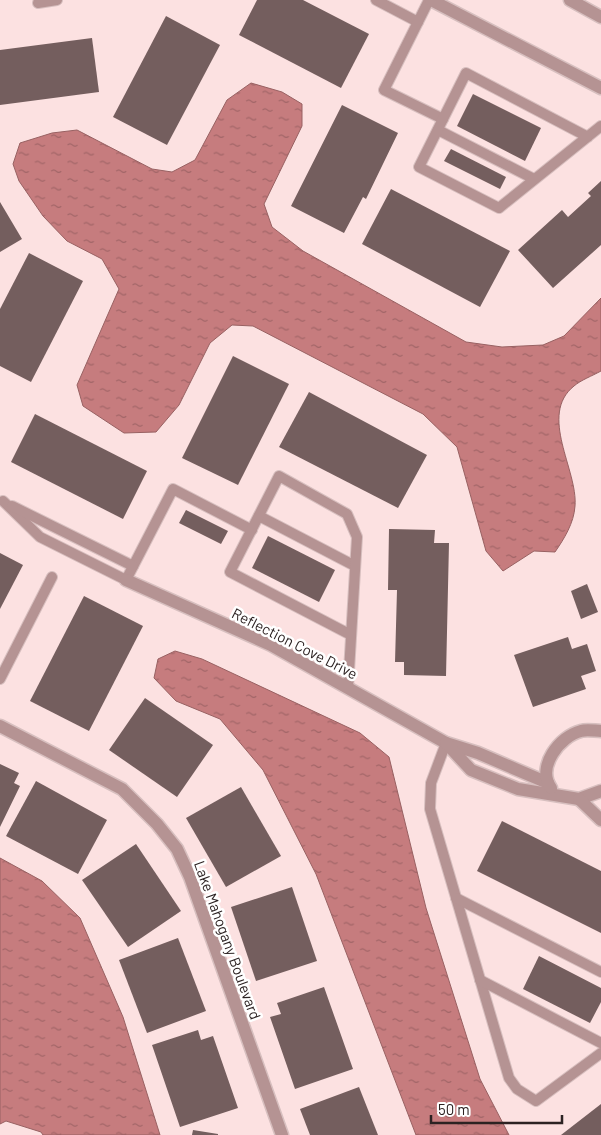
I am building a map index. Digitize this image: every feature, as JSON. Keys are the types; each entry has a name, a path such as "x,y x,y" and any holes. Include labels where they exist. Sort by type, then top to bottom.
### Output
{"street":[{"path":"430,0 601,88"},
{"path":"570,0 601,17"},
{"name":"Reflection Cove Drive","path":"126,580 271,645 446,743 478,753 548,783"},
{"name":"Lake Mahogany Boulevard","path":"0,726 122,789 157,824 177,849 190,877 282,1135"},
{"path":"557,796 548,783 546,771 551,756 561,743 581,731 601,731"},
{"name":"Reflection Cove Drive","path":"446,743 471,770 518,789 579,799"},
{"path":"601,791 579,799 601,820"}],"lane":[{"path":"39,0 38,2 57,0"},
{"path":"376,0 418,22"},
{"path":"430,0 384,90 443,119"},
{"path":"588,137 466,73 419,167 498,208 588,137 601,126"},
{"path":"438,130 534,179"},
{"path":"348,688 357,537 347,514 279,476 230,572 351,635"},
{"path":"1,501 40,537 126,580 173,489 252,530"},
{"path":"1,501 132,566"},
{"path":"259,516 355,566"},
{"path":"0,679 52,577"},
{"path":"446,743 431,783 430,809 509,1078 517,1089 536,1101 601,1053"},
{"path":"456,898 601,972"},
{"path":"480,980 601,1043"}],"water":[{"path":"251,83 282,92 302,104 302,126 264,204 272,227 303,251 466,342 502,347 543,345 564,336 601,298 601,371 574,386 564,398 559,412 559,427 571,476 575,506 571,525 555,552 534,551 503,571 486,551 457,447 423,414 253,326 232,325 210,343 179,405 156,432 124,433 83,406 77,385 119,289 102,259 67,241 43,216 19,181 13,164 20,143 52,133 77,130 152,169 172,172 195,160 227,100"},
{"path":"175,651 202,659 360,733 389,757 426,908 480,1079 509,1135 416,1135 316,874 263,770 220,719 176,701 154,678 158,659"},
{"path":"0,858 42,881 80,918 123,1017 160,1135 43,1135 41,1132 6,1121 0,1124"}],"building":[{"path":"257,0 303,0 369,34 341,88 239,35"},
{"path":"166,16 220,45 167,145 113,117"},
{"path":"92,38 99,92 0,105 0,50"},
{"path":"473,94 541,128 525,161 457,126"},
{"path":"342,105 398,133 366,199 363,197 344,233 291,206"},
{"path":"451,149 506,177 500,189 444,161"},
{"path":"601,181 601,245 553,288 518,250 562,210 568,217 591,196 588,193"},
{"path":"391,189 510,251 480,307 362,244"},
{"path":"0,202 22,239 0,252"},
{"path":"29,253 83,281 31,382 0,366 0,309"},
{"path":"233,356 289,384 238,485 182,458"},
{"path":"309,392 427,455 398,508 279,447"},
{"path":"35,414 147,471 123,519 11,462"},
{"path":"186,510 228,531 221,544 179,523"},
{"path":"389,529 435,530 434,543 449,543 446,676 404,675 404,662 395,662 397,590 388,590"},
{"path":"268,536 335,570 319,602 252,568"},
{"path":"0,553 23,565 0,609"},
{"path":"587,584 598,612 581,619 571,591"},
{"path":"84,596 143,626 89,731 30,701"},
{"path":"568,637 572,649 587,644 596,671 581,676 586,689 533,707 514,655"},
{"path":"145,698 213,745 177,797 109,750"},
{"path":"0,764 19,773 14,783 20,786 0,827"},
{"path":"36,781 107,820 78,874 6,836"},
{"path":"241,787 281,856 226,887 186,818"},
{"path":"502,821 601,871 601,933 477,871"},
{"path":"136,844 181,911 128,947 82,880"},
{"path":"292,887 317,961 256,981 231,907"},
{"path":"178,938 206,1011 147,1033 119,960"},
{"path":"539,956 601,988 601,1002 590,1023 523,989"},
{"path":"324,987 353,1069 295,1089 270,1017 281,1014 277,1003"},
{"path":"198,1030 201,1040 213,1036 238,1108 180,1127 152,1045"},
{"path":"359,1087 378,1135 310,1135 300,1109"},
{"path":"601,1104 601,1135 561,1135"},
{"path":"193,1130 218,1134 218,1135 192,1135"}]}
